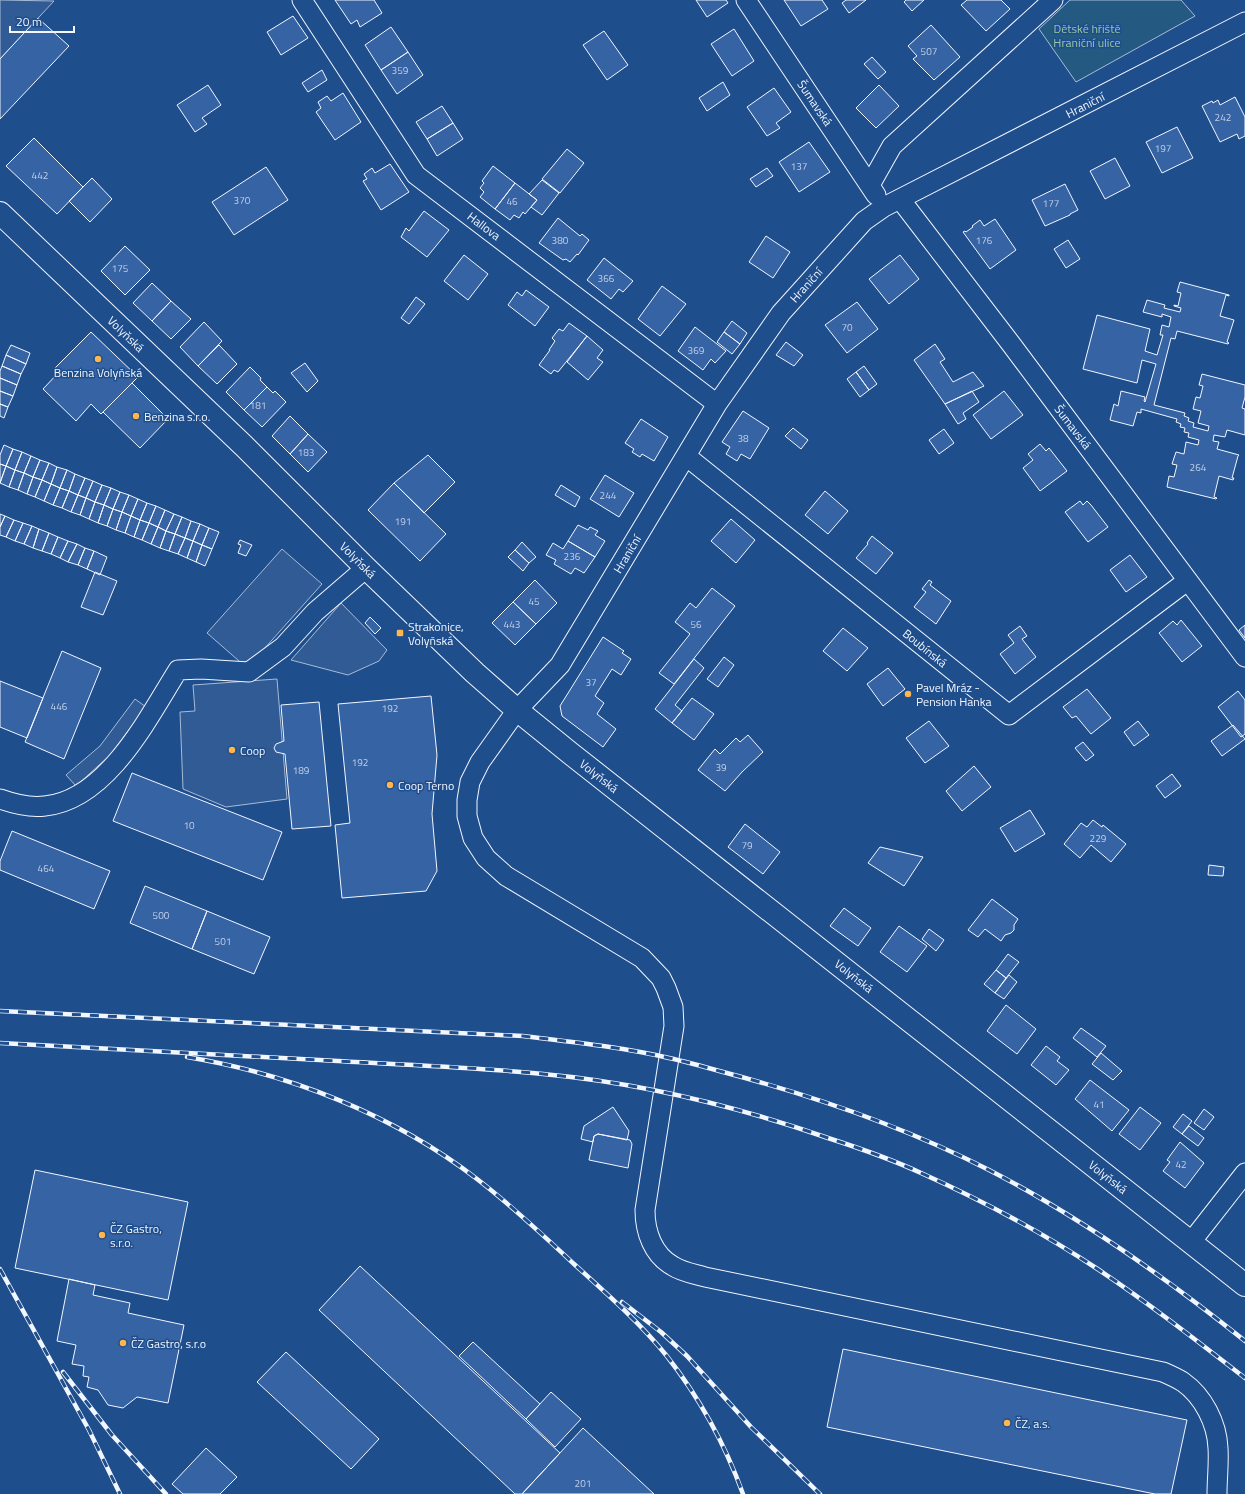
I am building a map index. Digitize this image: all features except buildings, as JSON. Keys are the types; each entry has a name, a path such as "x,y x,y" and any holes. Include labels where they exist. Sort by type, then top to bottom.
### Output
{"main road":[{"name":"Volyňská","path":"0,213 244,446 366,568 517,710 1245,1284"}],"street":[{"name":"Hallova","path":"302,0 416,175 717,404"},
{"name":"Šumavská","path":"746,0 870,185 892,203 1015,350 1245,657"},
{"path":"870,185 892,146 1053,0"},
{"name":"Hraniční","path":"1217,1494 1218,1447 1214,1425 1207,1408 1195,1393 1183,1382 1163,1372 705,1277 673,1266 658,1254 653,1246 645,1223 645,1210 674,1026 673,1007 670,996 661,978 642,958 506,876 486,858 473,838 467,816 467,800 470,782 480,762 517,710 560,665 717,404 780,313 864,221 892,203 1245,22"},
{"name":"Boubínská","path":"686,456 1009,715 1187,581"},
{"path":"0,799 26,806 44,807 76,797 90,789 120,760 178,670 201,669 249,672 283,647 315,612 366,568"},
{"path":"1191,1242 1245,1173"}],"green space":[{"name":"Dětské hřiště Hraniční ulice","path":"1070,0 1181,0 1195,16 1076,82 1039,29"}],"shaded area":[{"path":"0,0 54,1 0,59"},
{"path":"282,549 322,584 247,668 207,633"},
{"path":"341,603 387,650 379,661 348,675 291,660"},
{"name":"Coop","path":"277,679 287,799 226,807 183,789 180,712 195,711 193,685"},
{"path":"135,699 146,707 110,755 76,786 66,775 100,746"}],"railway":[{"path":"0,1011 523,1036 633,1051 669,1058 757,1081 825,1102 892,1126 957,1154 1023,1188 1089,1228 1153,1271 1245,1341"},
{"path":"0,1043 440,1066 517,1072 616,1083 687,1097 723,1106 793,1126 875,1154 921,1173 988,1205 1053,1241 1096,1268 1190,1335 1245,1378"},
{"path":"187,1057 226,1064 264,1074 340,1100 411,1135 445,1156 490,1189 527,1220 610,1297 645,1331 666,1355 689,1387 710,1422 728,1457 743,1494"},
{"path":"0,1269 89,1430 120,1494"},
{"path":"622,1302 661,1332 687,1356 751,1427 820,1494"},
{"path":"63,1372 112,1435 166,1494"}],"place":[{"name":"Benzina Volyňská","path":"98,359"},
{"name":"Benzina s.r.o.","path":"136,416"},
{"name":"Strakonice, Volyňská","path":"400,633"},
{"name":"Pavel Mráz - Pension Hanka","path":"908,694"},
{"name":"Coop","path":"232,750"},
{"name":"Coop Terno","path":"390,785"},
{"name":"ČZ Gastro, s.r.o.","path":"102,1235"},
{"name":"ČZ Gastro, s.r.o","path":"123,1343"},
{"name":"ČZ, a.s.","path":"1007,1423"}]}
